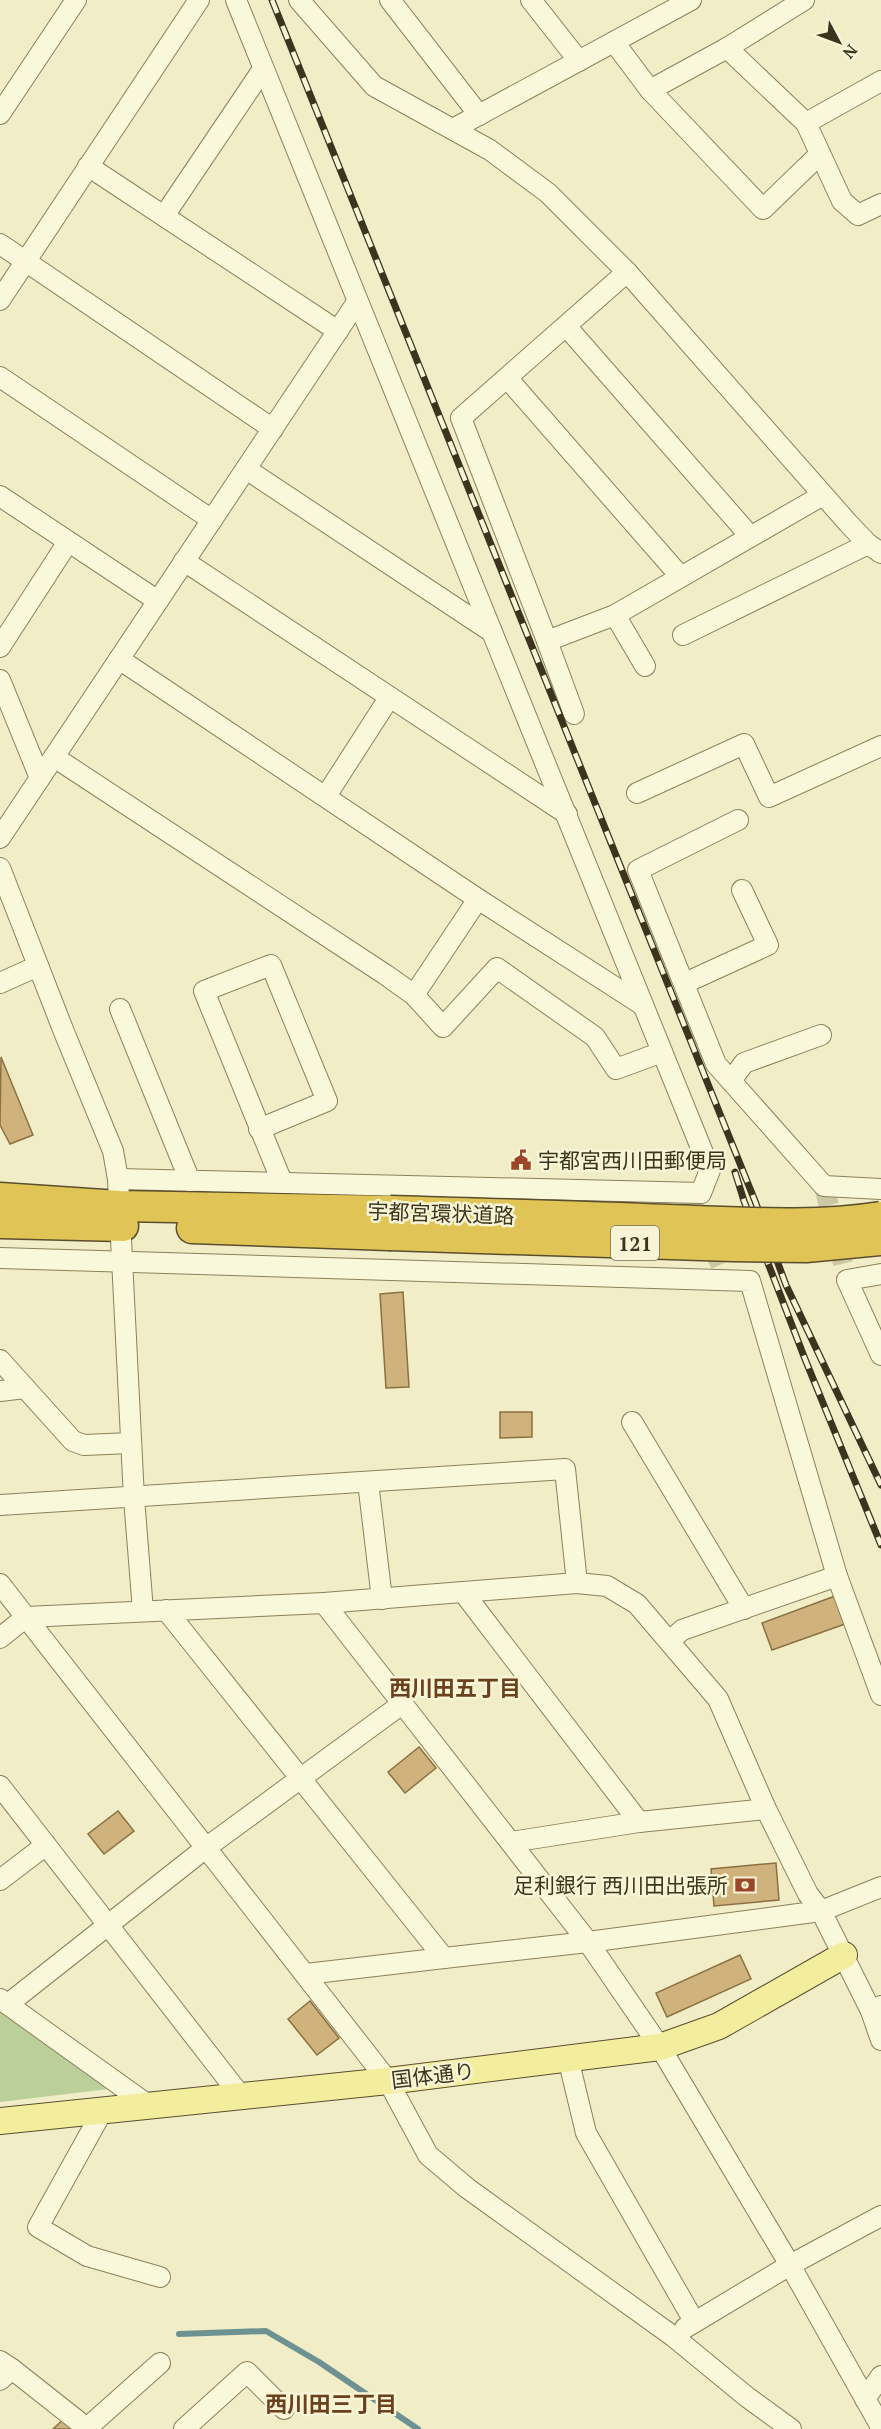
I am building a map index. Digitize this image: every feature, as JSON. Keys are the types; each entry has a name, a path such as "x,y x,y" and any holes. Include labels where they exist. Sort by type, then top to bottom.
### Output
{"highway":[{"name":"宇都宮環状道路","path":"0,1198 733,1246 806,1247 881,1240"},
{"name":"宇都宮環状道路","path":"0,1223 119,1204"},
{"name":"宇都宮環状道路","path":"390,1223 806,1222 881,1217"}],"main road":[{"name":"国体通り","path":"0,2121 388,2081 660,2047 719,2026 844,1955"}],"street":[{"path":"0,114 76,0"},
{"path":"0,300 199,0"},
{"path":"119,1204 190,1181 701,1193 710,1170 236,0"},
{"path":"298,0 374,86 490,150 548,193 627,272 823,495 875,549 683,635"},
{"path":"390,0 479,115"},
{"path":"531,0 579,61"},
{"path":"453,129 614,42 662,7 691,0"},
{"path":"650,90 727,48 804,0"},
{"path":"614,42 650,90 763,209 820,154"},
{"path":"727,48 806,123 842,201 858,215 881,204"},
{"path":"164,216 263,69"},
{"path":"806,123 881,81"},
{"path":"88,166 338,332"},
{"path":"0,244 273,429"},
{"path":"573,714 461,418 627,272"},
{"path":"0,838 357,302"},
{"path":"566,326 750,536"},
{"path":"0,377 212,520"},
{"path":"508,379 680,576"},
{"path":"246,469 492,632"},
{"path":"547,641 615,615 823,495"},
{"path":"0,496 158,601"},
{"path":"0,647 68,542"},
{"path":"184,561 567,814"},
{"path":"615,615 645,666"},
{"path":"119,659 478,898 642,1004"},
{"path":"0,680 40,778"},
{"path":"326,796 389,698"},
{"path":"637,793 744,744 769,796 881,746"},
{"path":"54,757 414,995 443,1027 497,968 595,1037 616,1069 662,1052"},
{"path":"738,820 638,870 716,1064 824,1186 881,1189"},
{"path":"0,868 113,1150 119,1204 134,1498 143,1611"},
{"path":"685,983 768,945 742,890"},
{"path":"414,995 478,898"},
{"path":"259,1129 327,1101 271,965 204,991 259,1129 282,1182"},
{"path":"0,983 38,966"},
{"path":"120,1009 190,1181"},
{"path":"731,1081 744,1063 821,1035"},
{"path":"0,1258 750,1281 837,1576 881,1695"},
{"path":"881,1274 847,1280 881,1356"},
{"path":"0,1360 72,1442 131,1443"},
{"path":"0,1391 24,1388"},
{"path":"632,1422 744,1609"},
{"path":"0,1505 565,1469 577,1583"},
{"path":"368,1482 382,1599"},
{"path":"670,1641 682,1630 837,1576"},
{"path":"0,1638 26,1617 324,1603 577,1583 607,1586 637,1604 718,1699 766,1809 808,1894 821,1911 876,2009 881,2040"},
{"path":"0,1584 388,2081 428,2155 467,2188 674,2337 747,2397 791,2429"},
{"path":"463,1592 639,1822"},
{"path":"324,1603 588,1942 660,2047 790,2265 881,2427"},
{"path":"166,1610 444,1958"},
{"path":"148,2105 4,2001 109,1924 207,1847 402,1704"},
{"path":"0,1786 240,2095"},
{"path":"511,1842 639,1822 766,1809"},
{"path":"0,1880 46,1845"},
{"path":"306,1974 588,1942 821,1911 881,1887"},
{"path":"568,2058 586,2133 694,2321"},
{"path":"103,2110 38,2227 87,2256 160,2277"},
{"path":"674,2337 694,2321 790,2265 881,2216"},
{"path":"4,2370 88,2429 160,2363"},
{"path":"184,2429 248,2372 284,2409"},
{"path":"865,2399 881,2376"}],"green space":[{"path":"0,2001 117,2088 0,2102"}],"building":[{"path":"1,1057 33,1135 10,1144 0,1125"},
{"path":"403,1292 409,1387 386,1388 380,1294"},
{"path":"500,1412 532,1412 532,1437 500,1438"},
{"path":"835,1596 845,1624 772,1650 762,1623"},
{"path":"419,1747 436,1768 405,1793 388,1772"},
{"path":"118,1811 134,1831 104,1854 88,1834"},
{"name":"足利銀行 西川田出張所","path":"776,1863 779,1900 714,1906 711,1869"},
{"path":"740,1955 751,1979 667,2017 656,1993"},
{"path":"310,2001 339,2038 317,2055 288,2019"},
{"path":"67,2416 79,2429 53,2429"}],"waterway":[{"path":"179,2334 266,2331 319,2362 418,2429"}],"tunnel":[{"path":"824,1186 847,1280"},
{"path":"687,1192 728,1281"}],"railway":[{"path":"272,0 755,1201 786,1285 881,1485"},
{"path":"735,1172 805,1359 881,1545"}],"place":[{"name":"宇都宮西川田郵便局","path":"521,1160"},
{"name":"足利銀行 西川田出張所","path":"745,1885"}],"district":[{"name":"西川田五丁目","path":"455,1687"},
{"name":"西川田三丁目","path":"331,2403"}]}
